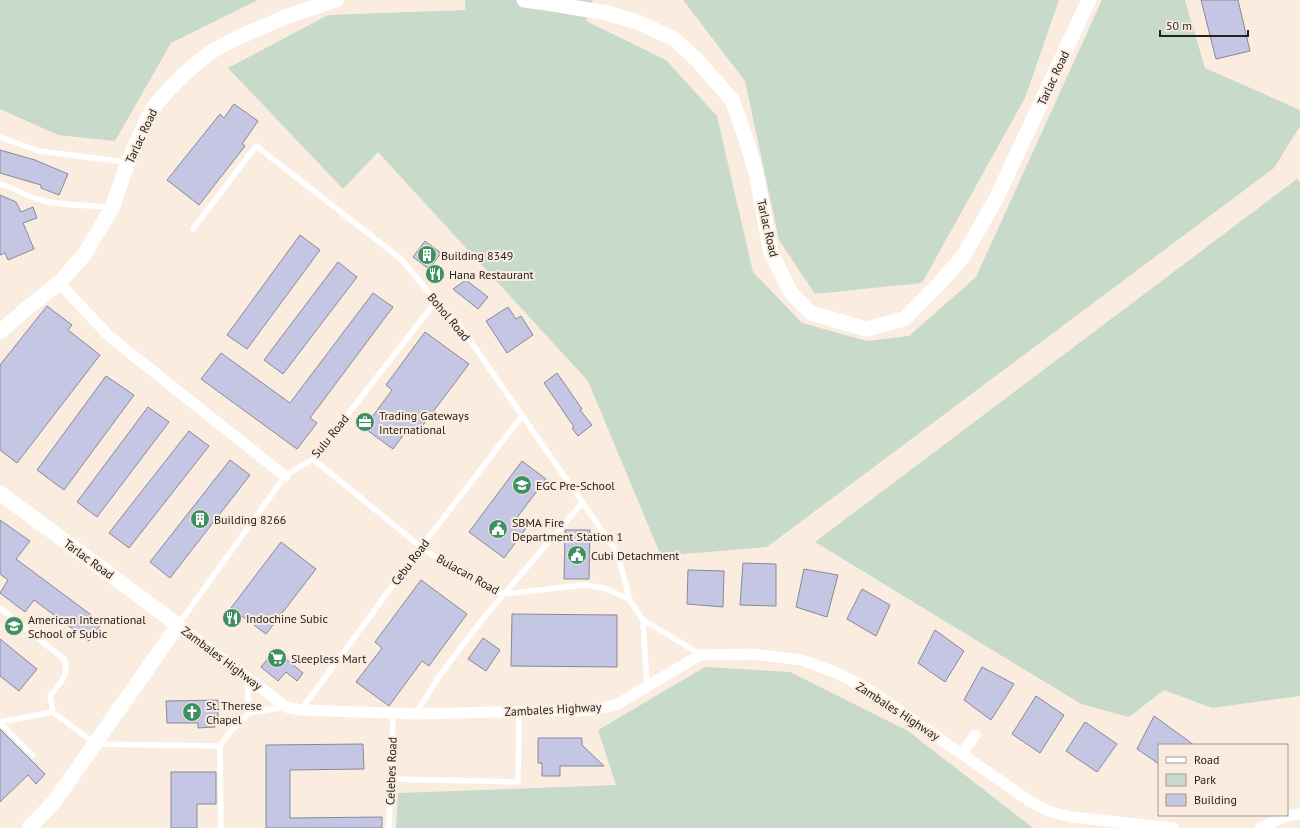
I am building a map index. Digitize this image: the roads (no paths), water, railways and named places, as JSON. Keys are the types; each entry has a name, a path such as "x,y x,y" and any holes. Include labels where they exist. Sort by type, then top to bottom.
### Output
{"main road":[{"name":"Tarlac Road","path":"0,332 59,283 84,255 112,208 128,162 146,121 156,104 193,66 211,52 235,39 285,17 336,0"},
{"name":"Tarlac Road","path":"524,0 547,2 607,13 640,23 674,40 697,60 732,100 746,138 756,173 771,253 791,293 811,313 866,328 904,319 939,284 964,255 996,199 1089,0"},
{"name":"Tarlac Road","path":"0,493 178,625"},
{"name":"Zambales Highway","path":"29,828 54,802 178,625"}],"street":[{"path":"59,283 110,337 285,476"},
{"name":"Zambales Highway","path":"178,625 286,706 301,710 393,714 592,710 616,705 700,654 752,654 802,660 837,673 868,689 1031,802 1048,811 1071,817 1174,828"},
{"path":"962,754 975,735"},
{"path":"1288,816 1300,814"},
{"path":"1260,828 1287,816"}],"lane":[{"path":"0,137 39,151 128,162"},
{"name":"Bohol Road","path":"193,229 256,146 401,259 436,301 460,326 614,548 621,566 629,599 643,620 700,654"},
{"path":"0,184 39,200 112,208"},
{"name":"Sulu Road","path":"178,625 285,476 313,459 436,301"},
{"name":"Cebu Road","path":"301,710 421,547 522,416"},
{"name":"Bulacan Road","path":"313,459 421,547 442,561 503,594 584,585 604,588 629,599"},
{"path":"416,714 440,675 503,594 582,503"},
{"path":"0,608 64,659 66,673 50,696 53,712 95,744 220,746"},
{"path":"643,620 647,686"},
{"path":"247,677 249,713"},
{"path":"221,828 220,746 230,732 249,713 286,706"},
{"path":"0,722 53,712"},
{"path":"391,779 518,782 519,712"},
{"name":"Celebes Road","path":"390,828 393,714"},
{"path":"0,722 32,755"}],"place":[{"name":"Building 8349","path":"427,255"},
{"name":"Hana Restaurant","path":"435,274"},
{"name":"Trading Gateways International","path":"365,422"},
{"name":"EGC Pre-School","path":"522,485"},
{"name":"Building 8266","path":"200,519"},
{"name":"SBMA Fire Department Station 1","path":"498,529"},
{"name":"Cubi Detachment","path":"577,555"},
{"name":"Indochine Subic","path":"232,618"},
{"name":"American International School of Subic","path":"14,626"},
{"name":"Sleepless Mart","path":"277,658"},
{"name":"St. Therese Chapel","path":"192,712"}]}
